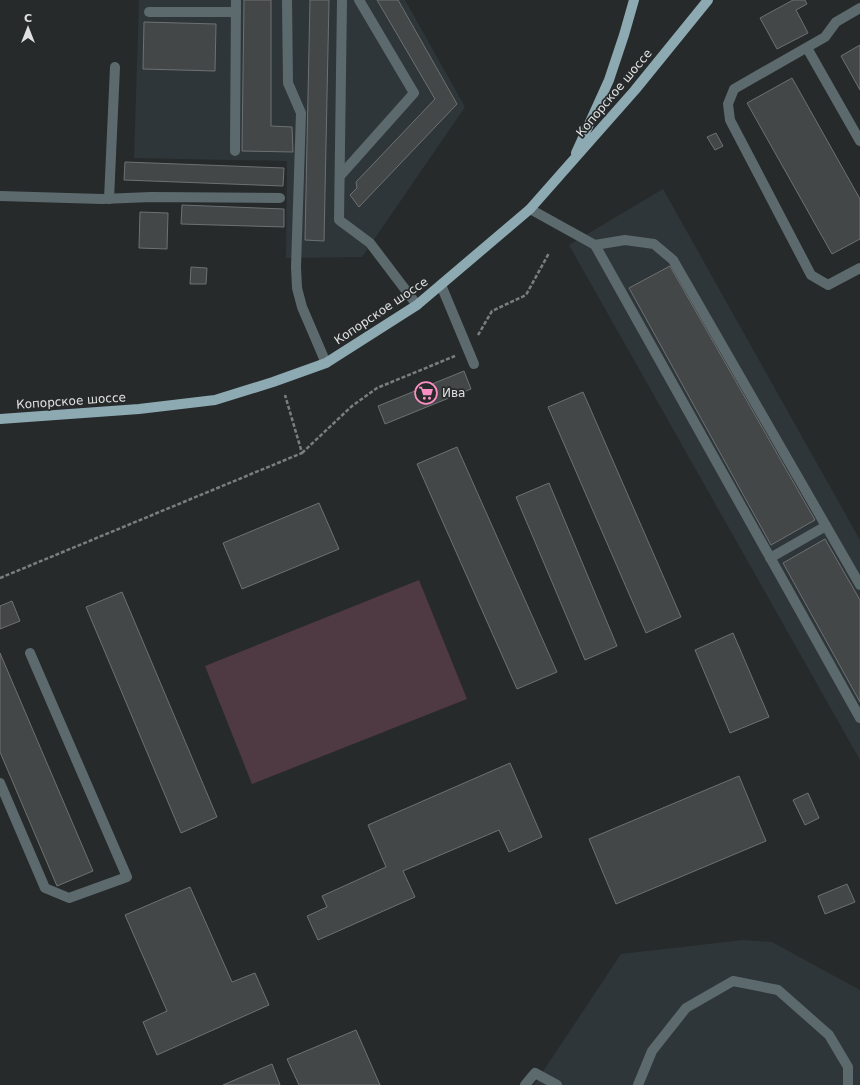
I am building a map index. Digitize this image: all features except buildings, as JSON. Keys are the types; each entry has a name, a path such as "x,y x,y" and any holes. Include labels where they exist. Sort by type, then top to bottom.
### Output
{"main road":[{"path":"572,162 609,80 634,0"},
{"name":"Копорское шоссе","path":"0,419 139,409 215,400 273,382 326,363 417,305 530,209 650,72 708,0"}],"lane":[{"path":"235,151 236,0"},
{"path":"287,0 288,83 301,113 296,267 297,288 302,307 326,363"},
{"path":"342,0 339,220 370,243 417,305"},
{"path":"340,176 414,93 359,0"},
{"path":"860,8 836,22 825,37 734,89 728,104 730,120 811,275 828,285 860,268"},
{"path":"149,12 236,12"},
{"path":"807,48 860,141"},
{"path":"109,199 115,67"},
{"path":"0,196 109,199 151,197 280,198"},
{"path":"530,209 595,245 860,718"},
{"path":"595,245 625,240 654,244 673,260 860,585"},
{"path":"442,285 474,364"},
{"path":"770,558 826,526"},
{"path":"0,783 45,888 69,898 127,877 30,653"},
{"path":"638,1085 652,1051 686,1008 733,981 778,990 829,1035 848,1067 848,1085"},
{"path":"525,1085 535,1073 558,1085"}],"path":[{"path":"0,578 302,453 352,406 377,388 468,350 492,311 526,294 549,253"},
{"path":"285,395 302,453"}],"shaded area":[{"path":"139,0 405,0 465,107 362,257 286,258 287,161 134,158"},
{"path":"663,189 860,540 860,760 569,245"},
{"path":"419,580 467,699 252,784 205,666"},
{"path":"743,940 772,942 860,990 860,1085 534,1085 621,954"}],"place":[{"name":"Ива","path":"426,393"}]}
